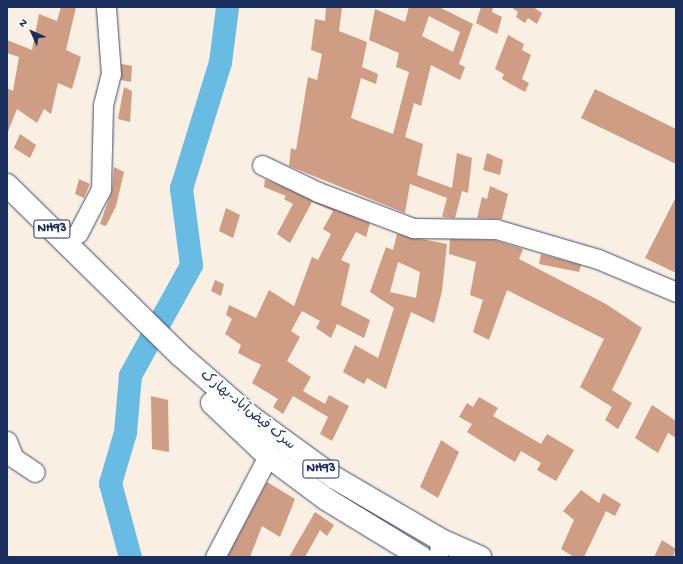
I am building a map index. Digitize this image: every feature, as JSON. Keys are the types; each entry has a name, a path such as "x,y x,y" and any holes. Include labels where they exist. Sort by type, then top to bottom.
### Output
{"main road":[{"name":"NH93","path":"7,185 65,242 93,278"},
{"name":"NH93","path":"7,203 93,278"},
{"name":"سرک فیض‌آباد-بهارک","path":"93,278 178,361 268,456 326,500 421,557"},
{"name":"سرک فیض‌آباد-بهارک","path":"178,361 316,465 439,548 480,557"}],"street":[{"path":"65,242 78,233 100,188 103,105 111,74 106,7"},
{"path":"262,165 318,192 413,228 496,229 598,259 676,292"},
{"path":"7,441 14,458 35,472"},
{"path":"215,557 268,456"}],"building":[{"path":"61,7 76,7 66,50 81,57 72,89 58,83 51,114 44,109 37,123 17,109 7,134 7,88 13,91 19,57 7,53 7,40 32,50 39,14 57,21"},
{"path":"326,7 342,7 339,31 367,42 362,67 378,74 376,84 361,78 351,118 393,134 409,72 396,67 399,53 369,40 375,9 405,22 409,7 439,7 473,24 459,64 465,67 460,80 431,65 421,106 414,103 405,137 423,144 417,175 452,188 457,153 472,158 468,193 462,191 455,218 442,217 447,198 410,184 405,213 289,166 291,148 296,150 308,77 317,80 322,54 311,50 315,19 325,21","holes":["429,16 460,32 453,52 422,36"]},
{"path":"481,7 493,7 492,12 502,17 497,34 476,23"},
{"path":"511,7 533,7 542,13 537,24 528,18 525,23 516,17 518,12"},
{"path":"508,35 524,44 522,50 531,55 522,79 529,83 525,92 502,79 504,74 495,69"},
{"path":"121,64 132,66 131,82 121,80"},
{"path":"124,87 132,91 130,122 118,119"},
{"path":"595,89 676,129 676,164 581,118"},
{"path":"20,134 36,145 30,158 14,148"},
{"path":"487,153 503,160 500,175 483,170"},
{"path":"114,167 124,172 116,206 106,226 100,224 112,190"},
{"path":"79,179 90,184 84,198 75,194"},
{"path":"265,179 370,223 366,237 356,232 341,260 350,264 341,305 370,320 364,338 337,324 331,338 316,328 320,321 302,311 291,331 300,337 287,361 311,377 303,391 325,404 329,395 349,406 332,441 320,434 328,417 293,396 283,414 273,407 278,399 252,383 261,365 238,353 241,345 225,334 232,319 226,315 229,305 256,318 269,290 294,306 312,257 318,260 331,234 323,229 333,211 312,202 290,243 277,234 293,204 284,199 286,196 264,187"},
{"path":"490,186 508,194 502,219 477,218 482,197 487,199"},
{"path":"676,197 676,273 645,258"},
{"path":"226,208 240,215 233,238 219,231"},
{"path":"397,234 447,244 442,291 434,323 411,312 386,389 367,378 364,384 343,372 355,345 378,358 394,308 370,292 386,247 393,250","holes":["398,262 420,272 416,298 390,292"]},
{"path":"450,239 494,240 523,249 519,259 606,304 642,328 612,390 632,403 618,429 605,420 612,407 580,387 604,339 507,290 489,340 473,332 483,300 470,295 476,262 449,254"},
{"path":"541,254 581,265 579,272 539,264"},
{"path":"215,280 224,284 221,296 211,291"},
{"path":"151,396 168,400 169,452 152,449"},
{"path":"479,397 498,408 493,416 541,444 547,434 574,450 556,481 537,470 541,463 521,451 515,462 467,432 472,424 459,417 467,403 473,407"},
{"path":"652,405 676,421 676,438 668,433 658,453 635,438"},
{"path":"441,440 459,452 438,498 420,487"},
{"path":"267,482 295,499 280,537 262,526 250,557 227,557"},
{"path":"581,490 599,503 603,493 621,504 615,516 606,511 584,557 574,557 561,549 574,520 563,511"},
{"path":"315,512 334,525 327,536 320,530 305,557 289,557"},
{"path":"662,540 676,549 673,557 654,557"}],"waterway":[{"path":"130,557 110,483 125,432 130,375 191,265 181,188 220,62 227,7"}]}
